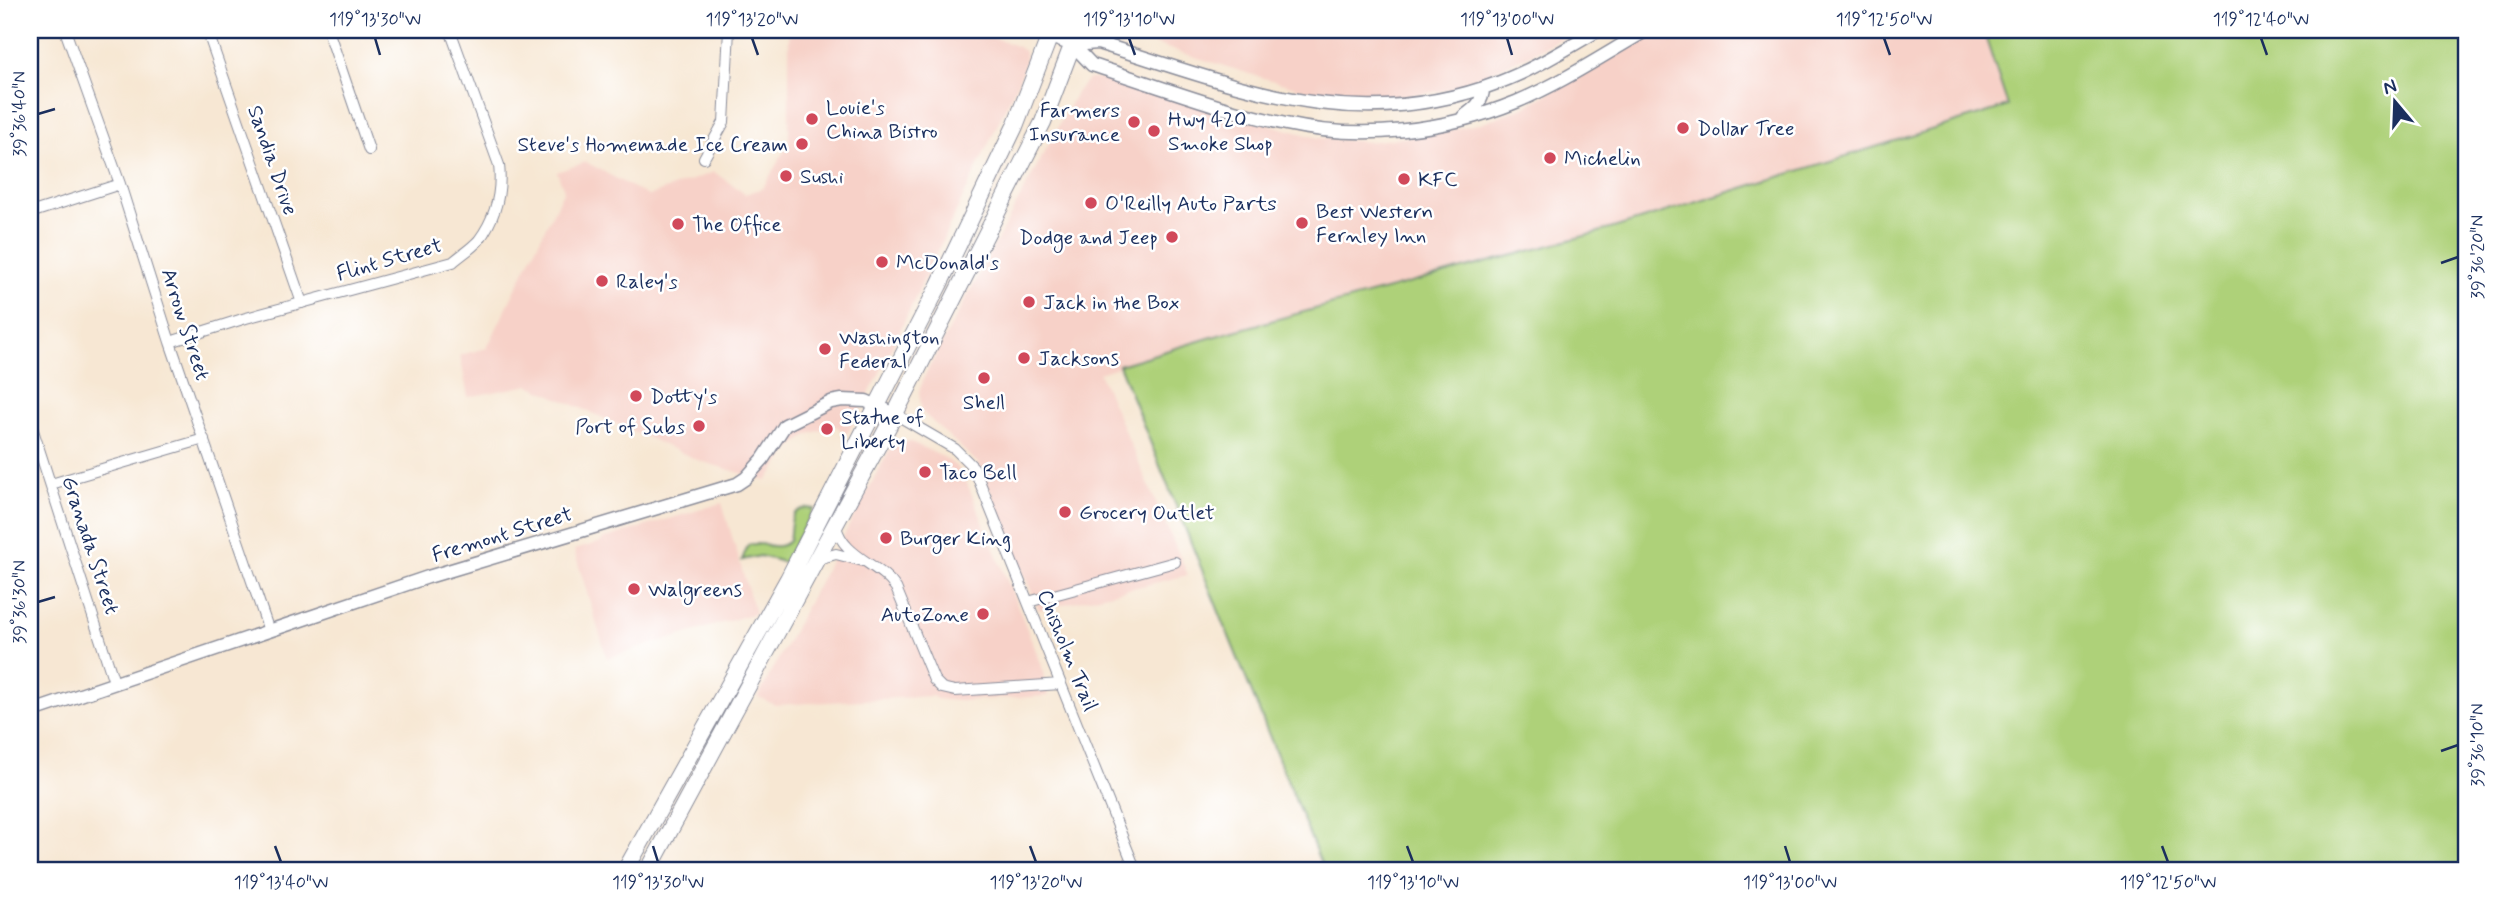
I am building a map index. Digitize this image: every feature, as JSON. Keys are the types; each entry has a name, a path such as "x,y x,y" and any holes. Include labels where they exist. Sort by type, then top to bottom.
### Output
{"highway":[{"path":"625,871 788,579 940,285 1015,126 1051,33"},
{"path":"648,871 895,414 1043,122 1076,38"}],"street":[{"name":"Arrow Street","path":"65,30 120,184 170,342 270,631"},
{"name":"Sandia Drive","path":"207,30 302,303"},
{"path":"328,30 369,150"},
{"name":"Flint Street","path":"170,342 453,262 478,240 498,204 501,184 499,165 450,30"},
{"path":"704,158 724,122 729,30"},
{"path":"1033,30 1098,43 1287,100 1334,106 1403,106 1483,88 1528,70 1599,30"},
{"path":"1076,38 1091,65 1287,125 1371,132 1457,121 1497,109 1534,94 1647,30"},
{"path":"1457,121 1475,109 1481,100 1483,88"},
{"path":"30,213 120,184"},
{"name":"Fremont Street","path":"30,712 523,547 737,484 763,459 785,425 831,402 842,400 878,405 955,449"},
{"name":"Granada Street","path":"30,421 114,682"},
{"path":"51,484 204,439"},
{"name":"Chisholm Trail","path":"955,449 974,468 1136,871"},
{"path":"836,526 842,543 888,576 896,588 934,680 942,688 955,691 1061,684"},
{"path":"818,559 836,554 864,561"},
{"path":"1028,602 1175,562"}],"shaded area":[{"path":"789,30 970,30 1025,51 1020,77 877,379 847,434 836,426 809,434 790,448 767,481 700,461 529,385 468,397 460,355 487,348 564,190 557,172 586,162 648,196 714,172 745,194 763,188 789,143"},
{"path":"1115,30 1576,30 1531,54 1461,85 1441,91 1391,98 1330,97"},
{"path":"1662,30 1983,30 2009,106 1610,229 1219,335 1099,373 1188,575 1039,610 979,464 922,412 919,392 924,377 1077,91 1089,79 1104,79 1318,138 1368,142 1425,135 1478,124 1524,107"},
{"path":"909,441 945,458 958,468 967,483 1041,663 1048,696 957,701 932,696 775,705 758,697 891,448"},
{"path":"722,503 755,613 607,658 574,550"}],"green space":[{"path":"1983,30 2466,30 2466,871 1324,871 1119,365 1219,335 1610,229 2008,106"},
{"path":"807,508 814,509 784,562 760,556 742,560 748,545 779,546 789,541 793,516"}],"place":[{"name":"Louie's China Bistro","path":"812,119"},
{"name":"Farmers Insurance","path":"1134,122"},
{"name":"Dollar Tree","path":"1683,128"},
{"name":"Hwy 420 Smoke Shop","path":"1154,131"},
{"name":"Steve's Homemade Ice Cream","path":"802,144"},
{"name":"Michelin","path":"1550,158"},
{"name":"Sushi","path":"786,176"},
{"name":"KFC","path":"1404,179"},
{"name":"O'Reilly Auto Parts","path":"1091,203"},
{"name":"Best Western Fernley Inn","path":"1302,223"},
{"name":"The Office","path":"678,224"},
{"name":"Dodge and Jeep","path":"1172,237"},
{"name":"McDonald's","path":"882,262"},
{"name":"Raley's","path":"602,281"},
{"name":"Jack in the Box","path":"1029,302"},
{"name":"Washington Federal","path":"825,349"},
{"name":"Jacksons","path":"1024,358"},
{"name":"Shell","path":"984,378"},
{"name":"Dotty's","path":"636,396"},
{"name":"Port of Subs","path":"699,426"},
{"name":"Statue of Liberty","path":"827,429"},
{"name":"Taco Bell","path":"925,472"},
{"name":"Grocery Outlet","path":"1065,512"},
{"name":"Burger King","path":"886,538"},
{"name":"Walgreens","path":"634,589"},
{"name":"AutoZone","path":"983,614"}]}
